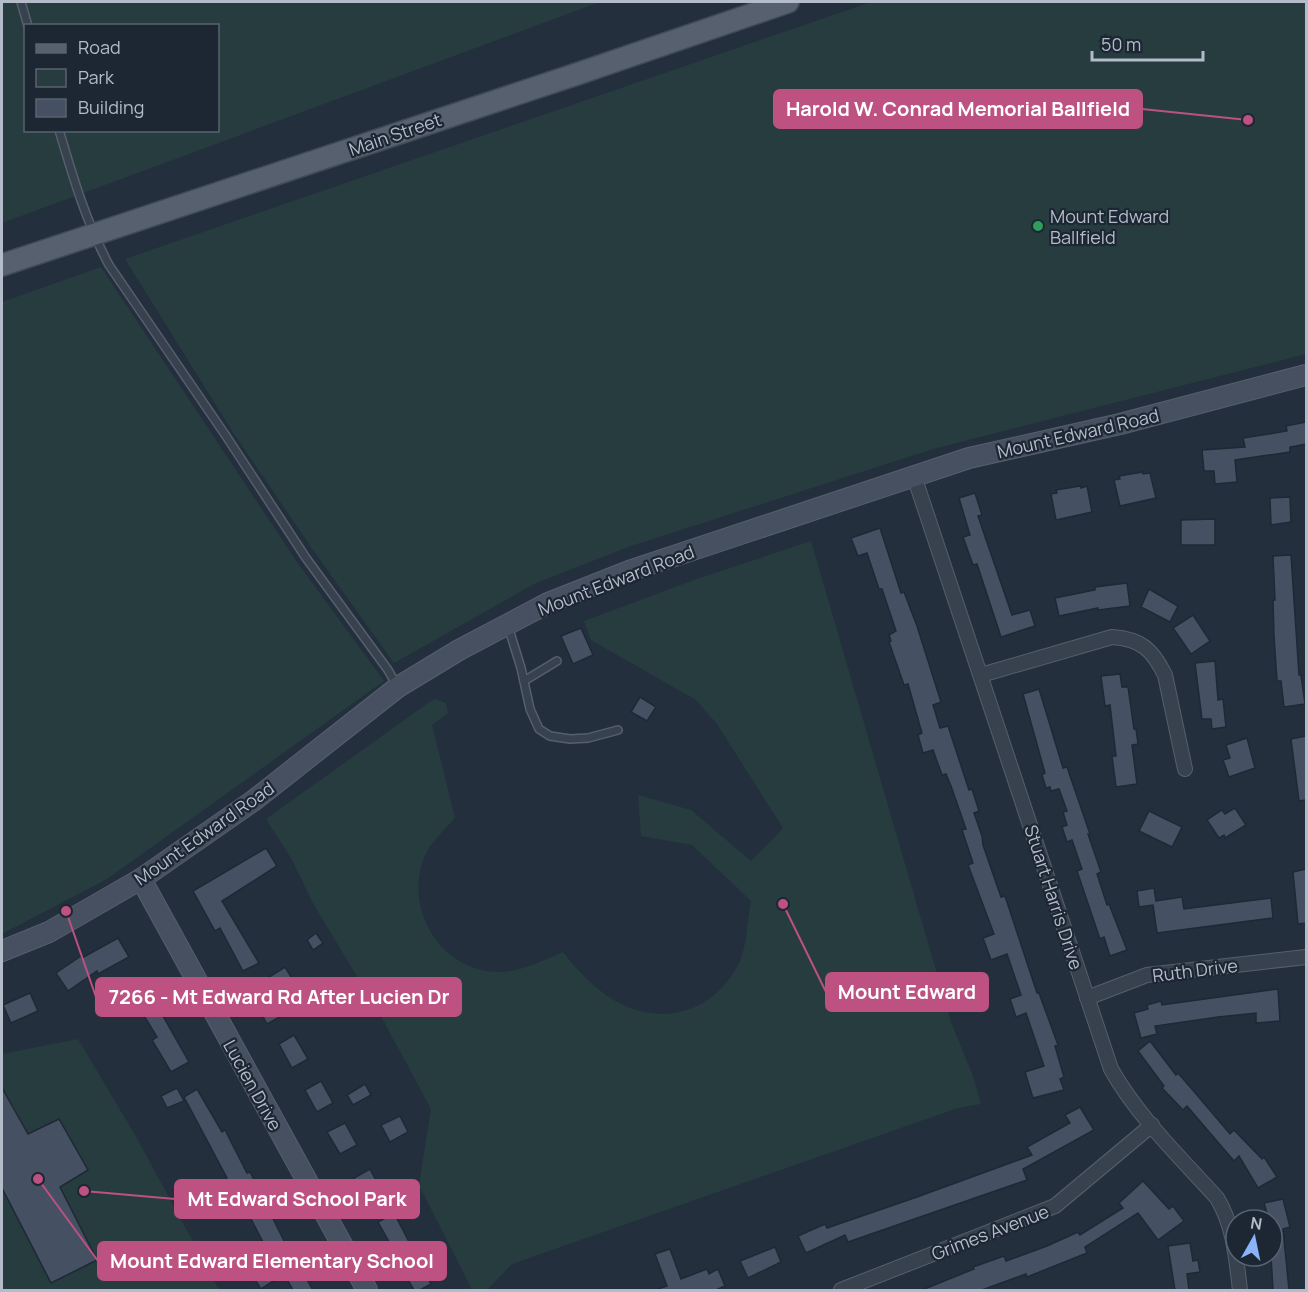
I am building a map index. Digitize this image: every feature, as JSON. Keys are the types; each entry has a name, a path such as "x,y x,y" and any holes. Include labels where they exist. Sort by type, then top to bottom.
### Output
{"main road":[{"name":"Main Street","path":"2,265 788,2"}],"street":[{"name":"Mount Edward Road","path":"2,951 49,932 141,879 252,801 398,687 548,603 629,571 969,458 1120,424 1306,375"},
{"name":"Stuart Harris Drive","path":"914,476 1111,1069 1122,1088 1217,1198 1225,1211 1235,1248 1240,1290"},
{"path":"981,675 1112,636 1140,643 1158,662 1165,675 1185,769"},
{"name":"Lucien Drive","path":"141,879 367,1290"},
{"name":"Ruth Drive","path":"1087,998 1147,975 1306,957"},
{"name":"Grimes Avenue","path":"841,1290 1055,1206 1152,1125"}],"lane":[{"path":"21,2 27,24"},
{"path":"60,132 81,203 93,235 109,265 306,558 398,687"},
{"path":"507,624 530,709 539,729 550,736 570,738 588,738 618,730"},
{"path":"524,681 557,661"}],"green space":[{"path":"2,2 600,2 2,223"},
{"path":"871,2 1306,2 1306,354 933,449 631,546 536,583 394,663 234,434 125,259"},
{"path":"101,267 297,562 384,681 107,879 2,934 2,302"},
{"path":"811,541 951,1022 973,1076 981,1104 958,1108 512,1264 487,1290 472,1290 419,1185 431,1109 382,1018 314,905 291,858 266,819 428,703 435,699 446,703 448,713 432,725 455,818 428,850 422,863 419,882 420,901 433,936 445,950 460,961 477,969 497,972 514,970 563,952 589,981 621,1004 637,1010 669,1014 699,1005 724,986 739,964 751,901 692,845 641,836 638,795 691,810 751,861 783,828 717,724 696,700 591,640 584,621 694,580"},
{"path":"78,1039 139,1142 219,1290 2,1290 2,1054"}],"building":[{"path":"1306,422 1306,444 1290,447 1290,452 1235,460 1237,482 1215,484 1214,471 1204,471 1202,450 1245,447 1243,438 1287,431 1286,426"},
{"path":"1143,472 1143,474 1150,473 1156,498 1120,506 1114,480 1120,479 1119,476"},
{"path":"1080,486 1081,488 1087,486 1092,512 1056,520 1051,494 1057,493 1056,490"},
{"path":"975,493 982,515 978,516 1012,615 1030,610 1035,626 1001,637 977,564 973,565 963,537 970,535 959,498"},
{"path":"1290,497 1291,522 1271,525 1270,498"},
{"path":"1215,519 1215,545 1181,545 1181,520"},
{"path":"880,528 901,593 904,592 917,626 941,702 933,705 940,728 948,726 969,790 972,789 979,811 974,813 983,845 1001,897 1005,896 1037,993 1039,993 1058,1045 1055,1046 1064,1077 1060,1079 1064,1090 1033,1098 1025,1072 1044,1066 1026,1013 1016,1017 1010,999 1021,995 1007,954 991,960 983,938 994,934 968,865 973,863 962,830 966,829 946,774 942,775 933,750 923,753 918,735 922,733 908,684 904,685 889,642 891,641 889,635 896,631 882,589 879,589 867,553 858,556 851,538"},
{"path":"1291,555 1299,675 1301,675 1305,704 1284,707 1281,681 1277,681 1273,556"},
{"path":"1127,583 1130,606 1098,610 1098,608 1059,616 1055,598 1095,590 1095,587"},
{"path":"1149,589 1178,606 1170,622 1141,607"},
{"path":"1193,615 1210,641 1191,654 1173,628"},
{"path":"581,628 593,655 573,664 561,636"},
{"path":"1215,661 1218,700 1223,699 1226,727 1212,729 1211,719 1202,719 1195,663"},
{"path":"1120,674 1122,687 1128,687 1134,729 1136,729 1138,744 1132,745 1137,784 1116,787 1112,756 1116,756 1110,705 1105,706 1101,676"},
{"path":"1039,689 1063,768 1067,767 1090,834 1088,834 1101,872 1097,874 1107,905 1109,904 1127,950 1110,956 1104,937 1100,939 1077,871 1082,869 1072,840 1067,842 1062,827 1067,825 1063,812 1067,811 1059,789 1051,791 1050,787 1046,788 1042,775 1045,773 1023,694"},
{"path":"640,697 656,707 647,721 631,712"},
{"path":"1306,736 1306,800 1299,801 1291,739"},
{"path":"1247,738 1255,768 1229,777 1223,760 1230,758 1226,745"},
{"path":"1235,808 1246,825 1225,838 1224,835 1219,838 1207,820 1222,810 1225,814"},
{"path":"1149,811 1182,827 1172,847 1139,831"},
{"path":"266,848 277,866 222,901 259,963 243,971 220,928 215,931 193,891"},
{"path":"1306,869 1306,923 1298,924 1293,872"},
{"path":"1154,888 1156,901 1182,897 1184,909 1271,898 1273,918 1157,933 1153,905 1139,907 1137,891"},
{"path":"316,933 323,943 313,950 307,940"},
{"path":"118,938 129,957 98,974 97,971 68,991 56,973 81,956 82,958"},
{"path":"285,967 293,980 274,991 266,979"},
{"path":"1278,989 1280,1021 1256,1023 1256,1013 1218,1017 1155,1026 1157,1034 1141,1038 1134,1013 1148,1009 1147,1005 1161,1001 1162,1005"},
{"path":"270,991 283,1015 267,1024 254,1000"},
{"path":"30,993 38,1011 11,1023 3,1005"},
{"path":"151,995 189,1062 171,1072 152,1040 157,1037 137,1004"},
{"path":"294,1035 308,1059 292,1068 279,1044"},
{"path":"1150,1041 1176,1075 1178,1073 1230,1134 1234,1130 1262,1159 1264,1157 1277,1177 1258,1188 1239,1156 1234,1161 1187,1106 1183,1110 1162,1088 1164,1086 1138,1051"},
{"path":"321,1081 333,1103 317,1112 305,1090"},
{"path":"365,1084 371,1095 353,1105 347,1095"},
{"path":"2,1088 28,1134 59,1119 88,1170 60,1187 97,1260 51,1283 2,1188"},
{"path":"177,1088 184,1101 167,1108 161,1096"},
{"path":"197,1089 222,1132 225,1130 247,1173 250,1172 297,1267 299,1266 313,1290 293,1290 284,1274 261,1289 254,1278 275,1265 241,1200 235,1204 222,1182 227,1178 184,1097"},
{"path":"1080,1107 1094,1130 1023,1169 1027,1180 848,1242 845,1235 806,1253 798,1236 825,1224 827,1228 1032,1155 1027,1147 1070,1123 1065,1115"},
{"path":"400,1116 408,1132 390,1142 381,1125"},
{"path":"345,1123 357,1145 340,1154 327,1132"},
{"path":"370,1169 382,1192 365,1201 354,1178"},
{"path":"1143,1181 1169,1209 1173,1206 1184,1221 1158,1240 1138,1213 1085,1247 1087,1253 1027,1277 1026,1274 982,1290 922,1290 1004,1256 1006,1261 1078,1232 1080,1235 1123,1208 1119,1203"},
{"path":"1283,1199 1290,1227 1284,1229 1284,1208 1265,1208 1264,1203"},
{"path":"394,1213 431,1284 420,1290 414,1290 401,1268 406,1266 378,1222"},
{"path":"1284,1239 1289,1290 1273,1290 1272,1268 1284,1268"},
{"path":"1190,1243 1193,1261 1198,1260 1200,1272 1187,1274 1189,1290 1175,1290 1168,1246"},
{"path":"775,1247 781,1262 748,1278 740,1261"},
{"path":"670,1249 681,1279 707,1269 709,1274 718,1269 725,1286 716,1290 655,1290 667,1286 655,1254"}],"place":[{"name":"Harold W. Conrad Memorial Ballfield","path":"1248,120"},
{"name":"Mount Edward Ballfield","path":"1038,226"},
{"name":"Mount Edward","path":"783,904"},
{"name":"7266 - Mt Edward Rd After Lucien Dr","path":"66,911"},
{"name":"Mount Edward Elementary School","path":"38,1179"},
{"name":"Mt Edward School Park","path":"84,1191"}]}
